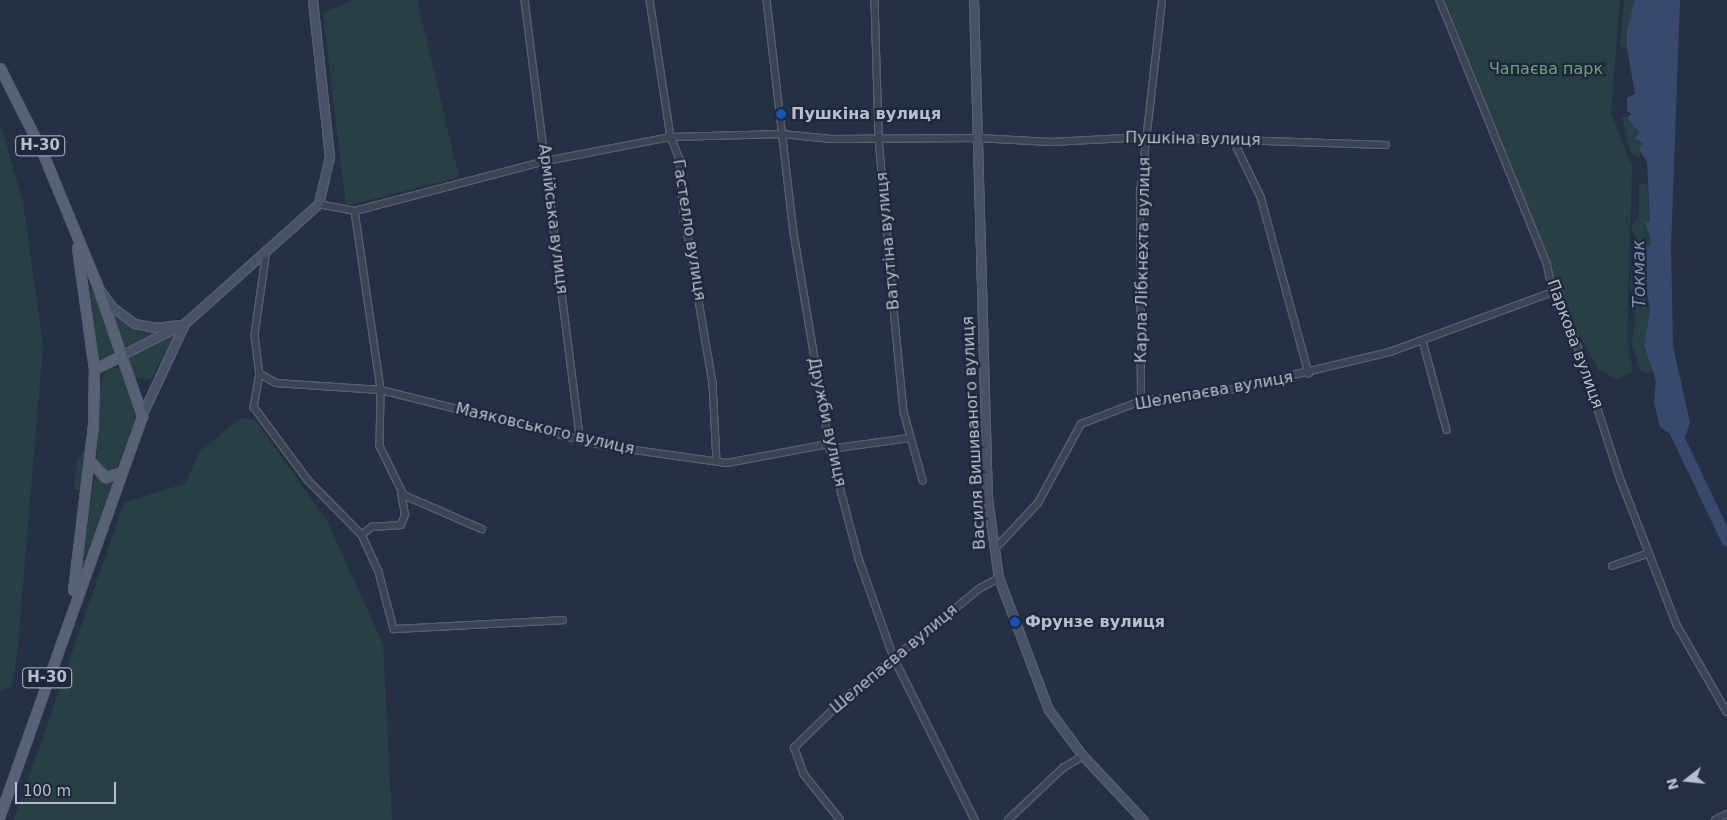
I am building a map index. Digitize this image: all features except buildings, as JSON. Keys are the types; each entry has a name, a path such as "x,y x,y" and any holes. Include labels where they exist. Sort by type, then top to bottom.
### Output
{"main road":[{"name":"Н-30","path":"0,68 42,150 97,285 142,416 70,610 0,815"},
{"name":"Н-30","path":"70,610 91,462 94,369 73,227"},
{"path":"94,369 121,356"},
{"path":"91,462 96,471 104,476 120,473"}],"street":[{"path":"121,356 186,324 319,204 330,157 313,0"},
{"name":"Армійська вулиця","path":"525,0 580,438"},
{"name":"Гастелло вулиця","path":"650,0 671,137 680,159 683,206 713,383 717,461"},
{"name":"Дружби вулиця","path":"768,0 810,344 830,447 859,560 894,658 975,820"},
{"name":"Ватутіна вулиця","path":"875,0 879,138 909,438 922,480"},
{"name":"Василя Вишиваного вулиця","path":"974,0 981,318 994,550 999,578 1049,710 1083,756 1143,820"},
{"name":"Карла Лібкнехта вулиця","path":"1141,401 1139,244 1144,137 1162,0"},
{"name":"Паркова вулиця","path":"1440,0 1547,263 1553,292 1575,338 1621,480 1677,625 1727,712"},
{"name":"Пушкіна вулиця","path":"319,204 354,211 546,162 671,137 783,134 879,138 978,138 1050,142 1144,137 1386,145"},
{"path":"1233,139 1261,197 1309,374"},
{"path":"354,211 381,390 380,446 404,495 482,529"},
{"path":"267,250 255,335 260,374 254,407 260,418 308,480 362,535 379,572 394,629 562,620"},
{"path":"97,285 113,308 135,324 156,328 186,324"},
{"name":"Шелепаєва вулиця","path":"994,550 1038,503 1081,424 1141,401 1226,392 1309,374 1423,341 1553,292"},
{"path":"142,416 186,324"},
{"path":"1423,341 1447,430"},
{"name":"Маяковського вулиця","path":"260,374 293,387 381,390 606,446 717,461 756,460 830,447 909,438"},
{"path":"362,535 372,527 401,525 404,501 396,480"},
{"path":"1612,566 1649,553"},
{"name":"Шелепаєва вулиця","path":"840,820 804,775 794,748 845,698 979,589 999,578"},
{"path":"1008,820 1063,768 1083,756"},
{"path":"1715,820 1727,814"}],"green space":[{"path":"354,0 417,0 459,177 346,206 323,13"},
{"name":"Чапаєва парк","path":"1445,0 1620,0 1611,114 1632,167 1627,339 1633,371 1618,380 1598,369 1575,328"},
{"path":"1624,0 1635,0 1627,29 1627,48 1622,48 1620,43"},
{"path":"1622,117 1627,117 1639,133 1643,143 1639,159 1630,152"},
{"path":"0,123 23,202 43,345 17,656 12,686 0,691"},
{"path":"1647,183 1650,222 1644,222 1644,226 1651,240 1645,254 1645,297 1650,311 1644,345 1653,371 1648,373 1640,370 1632,343 1635,319 1630,284 1636,238 1631,227 1639,215 1639,185"},
{"path":"89,275 116,353 98,361"},
{"path":"106,303 117,318 130,327 145,332 164,330 122,350"},
{"path":"175,334 151,379 133,378 125,358"},
{"path":"108,367 120,369 136,416 117,468 105,472 96,464 101,380"},
{"path":"241,418 255,420 327,521 383,644 392,820 14,820 124,503 186,483 199,452"},
{"path":"87,445 83,490 73,490 78,460"},
{"path":"95,476 113,480 80,573"}],"water":[{"path":"1635,0 1680,0 1671,248 1673,346 1690,423 1681,448 1676,438 1660,427 1654,403 1656,381 1644,345 1650,311 1643,268 1645,254 1642,250 1650,245 1651,240 1644,221 1650,222 1647,162 1639,149 1643,143 1635,139 1639,133 1627,117 1632,114 1627,111 1627,98 1635,94 1627,48 1627,29"}],"waterway":[{"name":"Токмак","path":"1676,433 1727,540"}],"place":[{"name":"Пушкіна вулиця","path":"781,114"},
{"name":"Фрунзе вулиця","path":"1015,622"}]}
